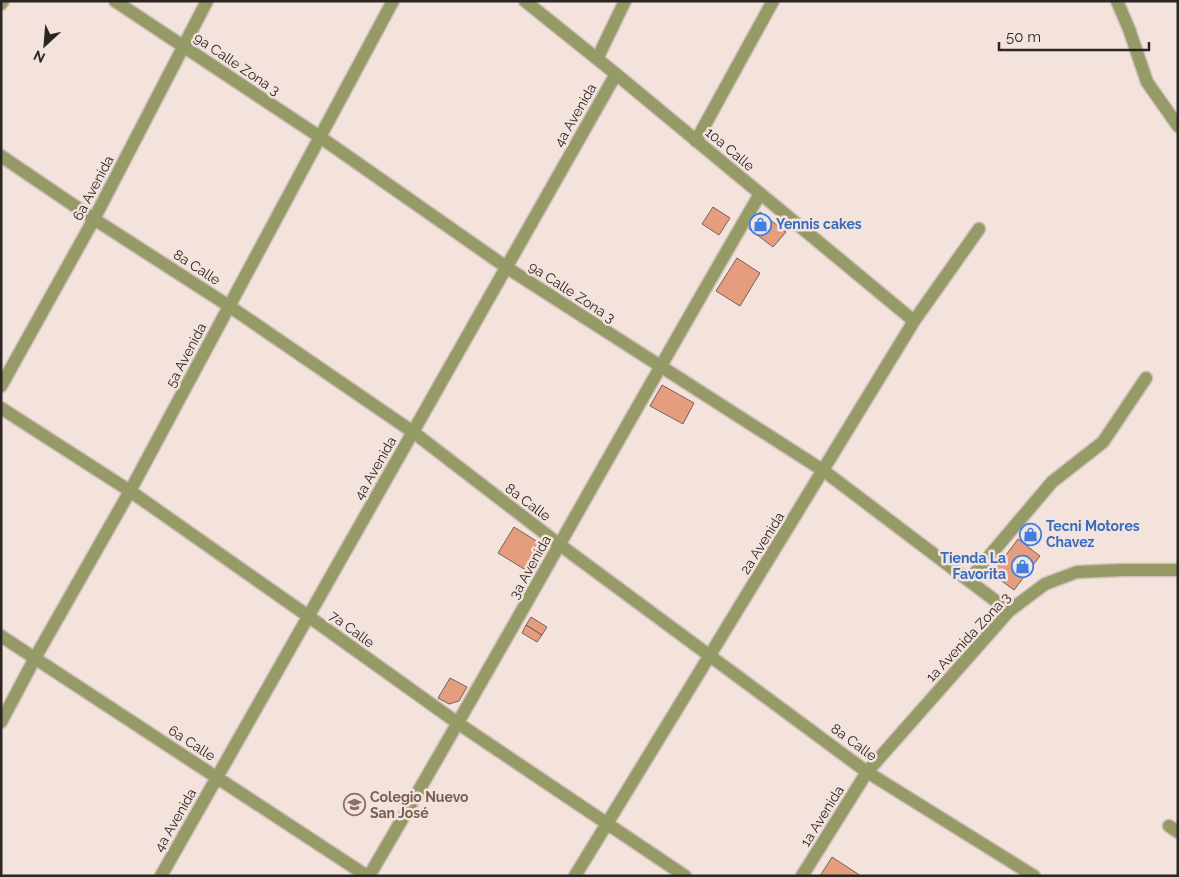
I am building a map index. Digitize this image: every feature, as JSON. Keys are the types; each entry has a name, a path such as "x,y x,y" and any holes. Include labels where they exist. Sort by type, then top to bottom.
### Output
{"street":[{"name":"9a Calle Zona 3","path":"115,1 320,137 506,267 824,471 1010,611"},
{"name":"6a Avenida","path":"1,386 94,219 207,1"},
{"name":"5a Avenida","path":"1,722 35,658 130,491 393,1"},
{"path":"597,60 625,1"},
{"path":"696,141 774,1"},
{"path":"1117,1 1129,29 1147,82 1178,126"},
{"name":"10a Calle","path":"529,2 914,321"},
{"name":"4a Avenida","path":"161,876 616,74"},
{"name":"8a Calle","path":"1,156 94,219 230,306 413,432 560,544 868,772 1034,876"},
{"name":"3a Avenida","path":"368,876 459,724 660,366 760,194"},
{"name":"2a Avenida","path":"575,876 914,321 979,229"},
{"path":"969,580 1052,482 1103,442 1146,378"},
{"name":"7a Calle","path":"1,408 130,491 459,724 685,876"},
{"name":"1a Avenida Zona 3","path":"868,772 1010,611 1045,584 1077,572 1178,570"},
{"name":"6a Calle","path":"1,636 368,876"},
{"name":"1a Avenida","path":"802,876 868,772"}],"building":[{"path":"713,207 730,218 719,235 702,224"},
{"path":"760,212 786,232 773,247 748,228"},
{"path":"737,258 760,273 740,306 716,291"},
{"path":"662,385 694,403 683,424 650,406"},
{"name":"Tecni Motores Chavez","path":"1030,523 1040,530 1030,545 1020,538"},
{"path":"514,527 546,547 529,572 498,553"},
{"path":"1018,539 1040,556 1014,590 992,574"},
{"path":"531,617 547,627 542,635 526,625"},
{"path":"526,625 542,635 537,642 522,633"},
{"path":"450,678 467,687 459,701 449,704 438,698"},
{"path":"832,857 861,876 820,876"}],"place":[{"name":"Yennis cakes","path":"760,224"},
{"name":"Tecni Motores Chavez","path":"1030,534"},
{"name":"Tienda La Favorita","path":"1022,566"},
{"name":"Colegio Nuevo San José","path":"354,805"}]}
